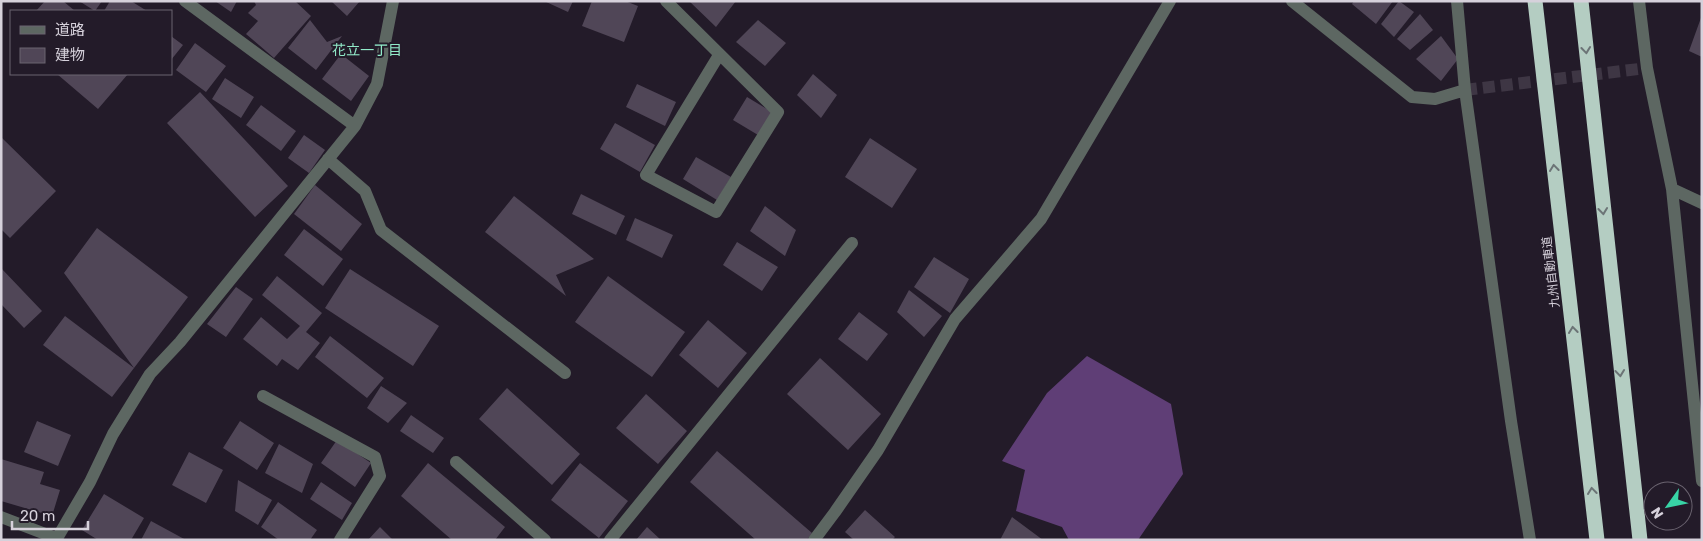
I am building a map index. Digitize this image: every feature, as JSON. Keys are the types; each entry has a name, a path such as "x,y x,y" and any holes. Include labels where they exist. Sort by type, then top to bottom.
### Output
{"highway":[{"name":"九州自動車道","path":"1535,1 1597,540"},
{"path":"1581,1 1629,455 1640,540"}],"street":[{"path":"185,1 355,126"},
{"path":"1,517 56,539 90,482 113,434 150,374 180,342 355,126 377,84 392,1"},
{"path":"666,1 720,54 778,112 716,212 646,175 720,54"},
{"path":"814,540 836,512 878,450 955,319 1041,219 1170,1"},
{"path":"1292,1 1412,97 1435,100 1465,90"},
{"path":"1457,1 1465,90 1511,421 1530,540"},
{"path":"1639,1 1647,68 1672,189 1702,481"},
{"path":"328,159 365,191 381,230 565,373"},
{"path":"1672,189 1702,203"},
{"path":"610,540 852,243"},
{"path":"263,396 375,457 380,476 340,540"},
{"path":"456,462 545,540"}],"shaded area":[{"path":"1087,356 1171,404 1183,474 1138,540 1069,540 1062,527 1016,511 1025,470 1002,461 1047,393"}],"building":[{"path":"45,1 63,1 74,10 37,10"},
{"path":"79,1 102,1 96,10"},
{"path":"110,1 131,1 145,10 105,10"},
{"path":"215,1 237,1 231,12"},
{"path":"254,1 295,1 311,16 274,58 246,34 258,21 248,13 256,5"},
{"path":"331,1 360,1 347,16"},
{"path":"544,1 573,1 568,12"},
{"path":"592,1 625,1 638,6 624,42 582,26"},
{"path":"689,1 736,1 716,27"},
{"path":"1354,1 1393,1 1376,24 1352,4"},
{"path":"1399,1 1414,12 1394,37 1381,24"},
{"path":"1420,14 1433,30 1410,50 1397,39"},
{"path":"1702,15 1702,57 1689,51"},
{"path":"310,20 327,42 342,36 316,70 288,48"},
{"path":"758,20 786,43 765,66 736,42"},
{"path":"1441,36 1458,59 1441,81 1416,59"},
{"path":"172,37 183,45 172,59"},
{"path":"195,43 226,66 206,92 176,70"},
{"path":"341,54 369,76 351,101 322,79"},
{"path":"813,74 837,95 821,118 797,95"},
{"path":"58,75 127,75 98,109"},
{"path":"225,78 254,97 241,118 212,99"},
{"path":"637,84 676,102 665,126 626,107"},
{"path":"200,92 288,186 255,217 167,123"},
{"path":"747,97 772,112 758,135 733,120"},
{"path":"261,105 296,131 281,151 246,125"},
{"path":"615,123 655,145 640,172 600,149"},
{"path":"304,135 325,150 309,173 288,158"},
{"path":"1,137 56,191 10,238 1,229"},
{"path":"870,138 917,169 892,208 845,177"},
{"path":"696,157 731,177 717,200 683,179"},
{"path":"315,185 362,224 341,251 294,214"},
{"path":"581,194 625,216 616,235 572,214"},
{"path":"514,196 594,259 556,275 566,296 485,232"},
{"path":"765,206 796,230 785,256 750,231"},
{"path":"635,218 673,235 662,258 626,240"},
{"path":"97,228 188,297 134,368 64,273"},
{"path":"304,229 343,259 323,286 284,255"},
{"path":"737,242 778,267 762,291 723,265"},
{"path":"934,257 969,279 950,313 914,287"},
{"path":"1,268 42,311 24,328 1,304"},
{"path":"350,269 439,326 413,366 325,308"},
{"path":"277,276 322,313 306,332 320,343 298,370 282,359 277,366 243,339 261,317 287,339 300,326 262,295"},
{"path":"608,276 685,332 652,377 575,322"},
{"path":"236,287 253,299 226,337 207,324"},
{"path":"909,290 942,316 924,337 897,312"},
{"path":"859,312 888,334 867,361 838,339"},
{"path":"65,316 134,368 112,397 43,345"},
{"path":"708,320 747,353 718,388 679,355"},
{"path":"330,336 384,378 367,398 315,357"},
{"path":"820,358 881,414 848,450 787,394"},
{"path":"381,386 407,403 388,423 367,408"},
{"path":"507,388 580,454 552,485 479,419"},
{"path":"646,394 687,431 658,464 616,428"},
{"path":"411,415 444,438 433,453 400,431"},
{"path":"37,421 71,435 58,466 24,452"},
{"path":"240,421 274,443 257,470 223,448"},
{"path":"337,440 371,463 355,487 321,463"},
{"path":"279,444 313,464 302,493 265,473"},
{"path":"717,451 812,533 807,540 756,540 690,482"},
{"path":"189,452 223,470 206,503 172,485"},
{"path":"1,459 44,472 40,484 60,490 52,516 1,501"},
{"path":"428,463 505,527 495,540 452,540 401,496"},
{"path":"580,463 628,501 599,538 551,500"},
{"path":"238,480 272,500 258,525 235,511"},
{"path":"321,482 352,503 342,520 310,499"},
{"path":"104,494 144,518 131,540 98,540 82,530"},
{"path":"278,502 317,530 310,540 279,540 261,527"},
{"path":"865,510 895,537 892,540 854,540 845,532"},
{"path":"1012,517 1043,540 1000,540"},
{"path":"151,521 186,540 141,540"},
{"path":"380,527 393,540 368,540"},
{"path":"647,527 661,540 636,540"}],"tunnel":[{"path":"1465,90 1647,68"}],"district":[{"name":"花立一丁目","path":"367,50"}]}
